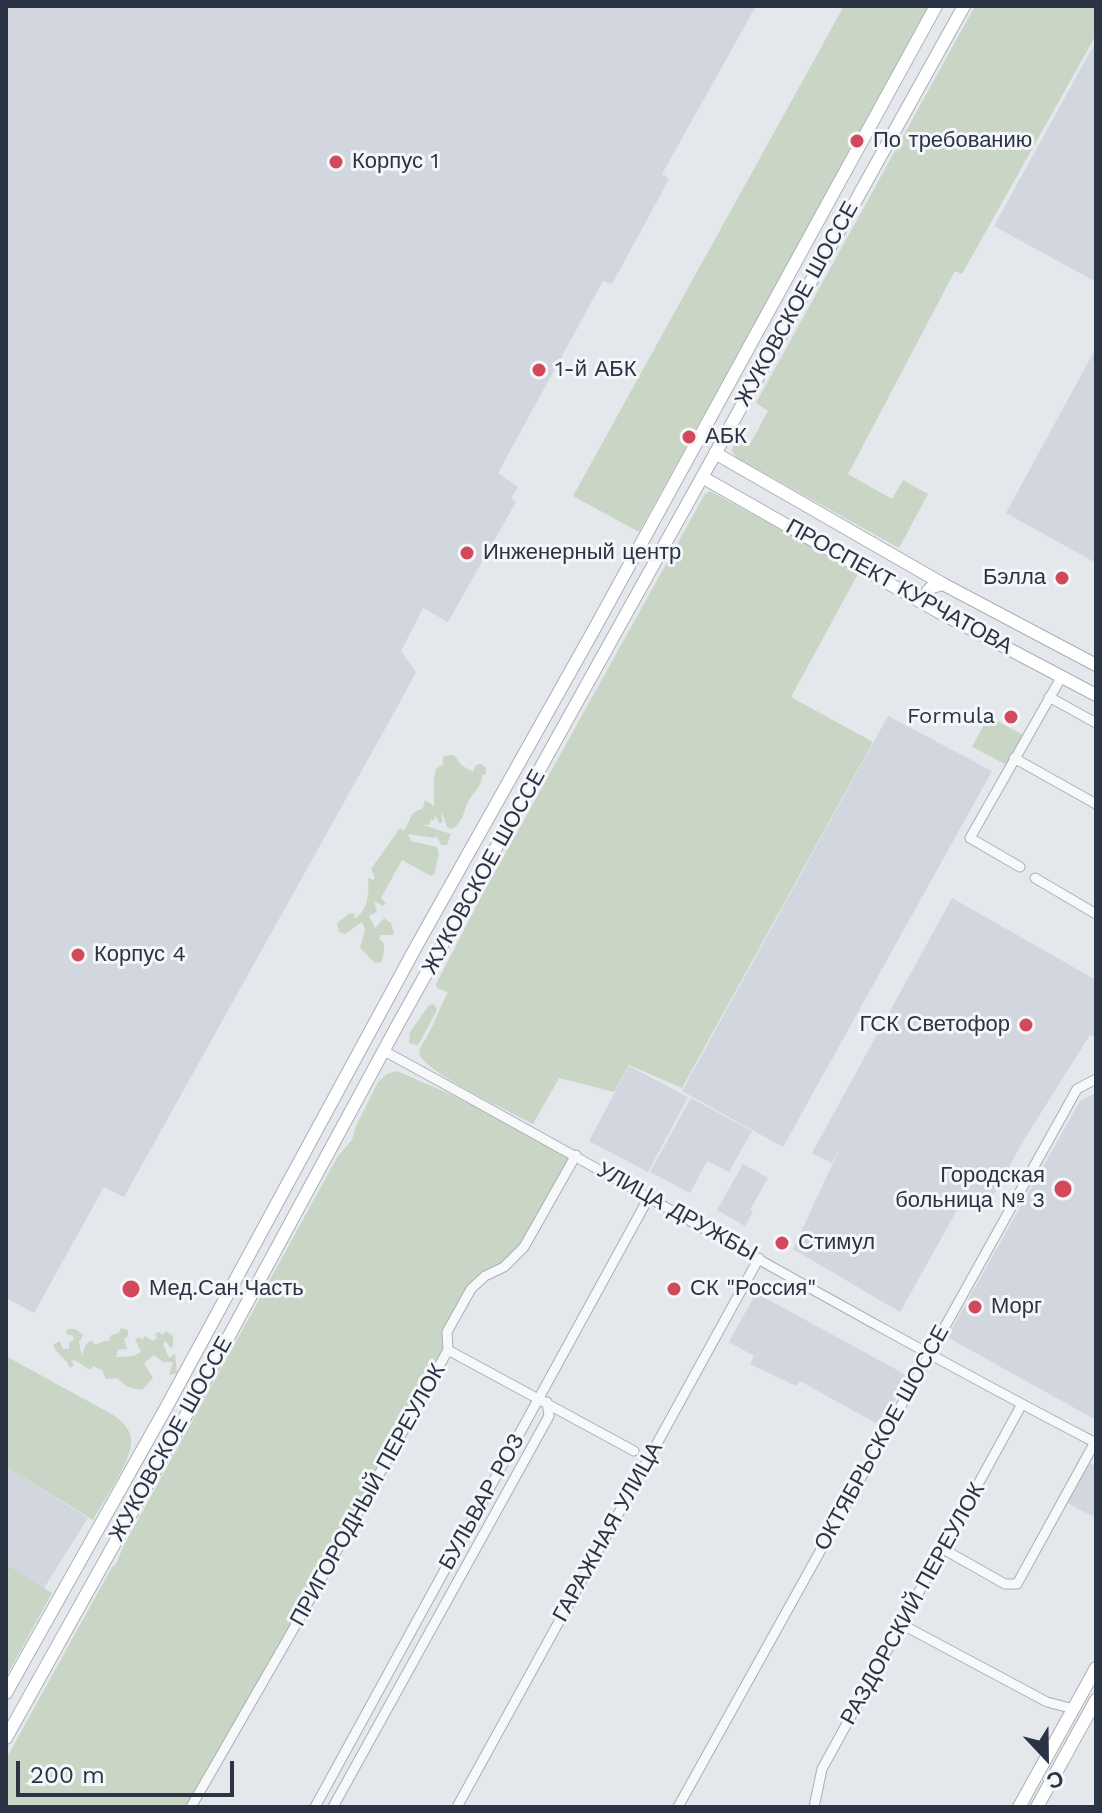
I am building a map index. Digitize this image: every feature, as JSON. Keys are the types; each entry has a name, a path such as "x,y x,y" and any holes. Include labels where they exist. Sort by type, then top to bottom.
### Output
{"main road":[{"name":"ЖУКОВСКОЕ ШОССЕ","path":"6,1693 167,1406 417,945 936,6"},
{"name":"ЖУКОВСКОЕ ШОССЕ","path":"6,1738 964,6"},
{"path":"893,85 895,94 903,98 914,94"},
{"path":"745,351 755,349 762,352 766,360"},
{"name":"ПРОСПЕКТ КУРЧАТОВА","path":"715,453 943,584 1096,665"},
{"name":"ПРОСПЕКТ КУРЧАТОВА","path":"702,477 929,606 1096,695"},
{"path":"647,531 650,542 656,546 665,545"},
{"path":"929,606 928,591 943,584"},
{"path":"1062,676 1075,653"},
{"path":"516,765 524,777 537,777"},
{"path":"417,945 434,950 437,957"},
{"path":"315,1132 319,1140 328,1144 333,1142"},
{"path":"1019,1807 1096,1668"},
{"path":"1037,1807 1096,1700"}],"street":[{"path":"1020,867 970,838 1062,676"},
{"path":"1049,697 1096,723"},
{"path":"1014,758 1096,804"},
{"path":"1035,878 1096,914"},
{"name":"УЛИЦА ДРУЖБЫ","path":"384,1051 576,1155 928,1355 1095,1443"},
{"name":"ОКТЯБРЬСКОЕ ШОССЕ","path":"678,1807 1077,1089 1096,1079"},
{"name":"ПРИГОРОДНЫЙ ПЕРЕУЛОК","path":"191,1807 448,1350 447,1332 471,1289 485,1276 504,1267 524,1247 576,1155"},
{"name":"БУЛЬВАР РОЗ","path":"315,1807 542,1400 649,1197"},
{"name":"ГАРАЖНАЯ УЛИЦА","path":"457,1807 759,1258"},
{"path":"448,1350 634,1451"},
{"path":"333,1807 549,1416 542,1400"},
{"name":"РАЗДОРСКИЙ ПЕРЕУЛОК","path":"814,1807 822,1769 1022,1404"},
{"path":"943,1549 1005,1584 1017,1584 1095,1443"},
{"path":"901,1624 1047,1702 1074,1709"}],"shaded area":[{"path":"6,6 756,6 662,174 669,179 612,284 603,281 498,473 518,487 511,498 516,502 448,622 423,608 401,651 416,672 400,702 124,1197 104,1187 34,1313 6,1298"},
{"path":"1096,41 1096,282 994,226"},
{"path":"1096,348 1096,563 1006,513"},
{"path":"888,716 992,771 783,1147 682,1091"},
{"path":"952,898 1096,980 1096,1038 1090,1035 1025,1138 983,1214 961,1203 900,1312 793,1249 844,1140 832,1163 812,1153"},
{"path":"629,1066 688,1097 648,1172 589,1141"},
{"name":"Городская больница № 3","path":"1096,1093 1096,1420 947,1337 1080,1101"},
{"path":"691,1098 752,1131 729,1172 707,1161 690,1193 650,1172"},
{"path":"743,1164 768,1178 750,1210 753,1212 745,1226 717,1210"},
{"path":"756,1293 908,1376 881,1426 800,1381 796,1386 750,1364 754,1356 729,1342"},
{"path":"1080,1457 1096,1466 1096,1518 1058,1498"},
{"path":"6,1467 88,1518 44,1588 6,1564"}],"green space":[{"path":"844,6 930,6 639,532 573,496"},
{"path":"975,6 1096,6 1096,35 962,274 955,271 848,474 892,499 903,480 928,494 899,548 737,458 732,451 735,439 749,446 768,411 756,403"},
{"path":"710,491 859,572 791,697 873,742 682,1088 629,1065 614,1092 559,1078 533,1124 453,1082 420,1055 420,1048 448,992 437,988 436,984 705,494"},
{"path":"992,718 1023,735 1007,765 972,747 987,719"},
{"path":"454,755 461,765 473,772 476,765 481,764 486,768 486,774 482,775 456,826 452,829 447,827 442,812 442,823 435,815 430,825 423,825 451,834 447,845 441,845 436,835 435,838 408,834 411,841 437,847 439,854 434,874 431,876 402,860 381,898 386,903 383,906 374,901 377,912 369,916 375,928 384,918 391,923 394,935 380,935 383,954 381,962 375,963 360,948 365,930 362,922 345,934 339,932 337,923 350,913 355,914 354,919 363,911 368,895 368,878 375,878 371,869 400,828 404,831 413,813 423,808 425,800 434,806 436,769 443,764 443,756"},
{"path":"434,1004 437,1010 420,1042 417,1045 409,1043 410,1032 429,1005"},
{"path":"397,1071 491,1112 570,1158 522,1246 499,1267 475,1277 469,1285 446,1325 440,1360 191,1807 6,1807 6,1759 338,1156 352,1140 378,1082 387,1074"},
{"path":"121,1328 128,1330 128,1336 124,1339 127,1349 118,1350 116,1357 141,1352 135,1339 139,1337 142,1340 145,1336 153,1341 157,1338 155,1334 159,1332 163,1335 166,1331 173,1336 173,1347 170,1348 166,1341 163,1344 169,1358 175,1354 177,1373 169,1375 173,1362 163,1362 154,1355 144,1363 153,1378 142,1390 135,1389 118,1378 106,1379 102,1370 93,1366 90,1370 75,1360 71,1361 74,1365 70,1368 53,1345 60,1341 63,1349 69,1349 69,1342 74,1340 73,1336 66,1334 67,1329 75,1329 83,1335 79,1342 82,1356 91,1340 96,1345 109,1341 111,1335 119,1333"},
{"path":"6,1356 115,1416 129,1431 131,1443 126,1461 93,1520 6,1467"},
{"path":"6,1564 52,1593 6,1677"}],"place":[{"name":"По требованию","path":"857,141"},
{"name":"Корпус 1","path":"336,162"},
{"name":"1-й АБК","path":"539,370"},
{"name":"АБК","path":"689,437"},
{"name":"Инженерный центр","path":"467,553"},
{"name":"Бэлла","path":"1062,578"},
{"name":"Formula","path":"1011,717"},
{"name":"Корпус 4","path":"78,955"},
{"name":"ГСК Светофор","path":"1026,1025"},
{"name":"Городская больница № 3","path":"1063,1189"},
{"name":"Стимул","path":"782,1243"},
{"name":"Мед.Сан.Часть","path":"131,1289"},
{"name":"СК \"Россия\"","path":"674,1289"},
{"name":"Морг","path":"975,1307"}]}
